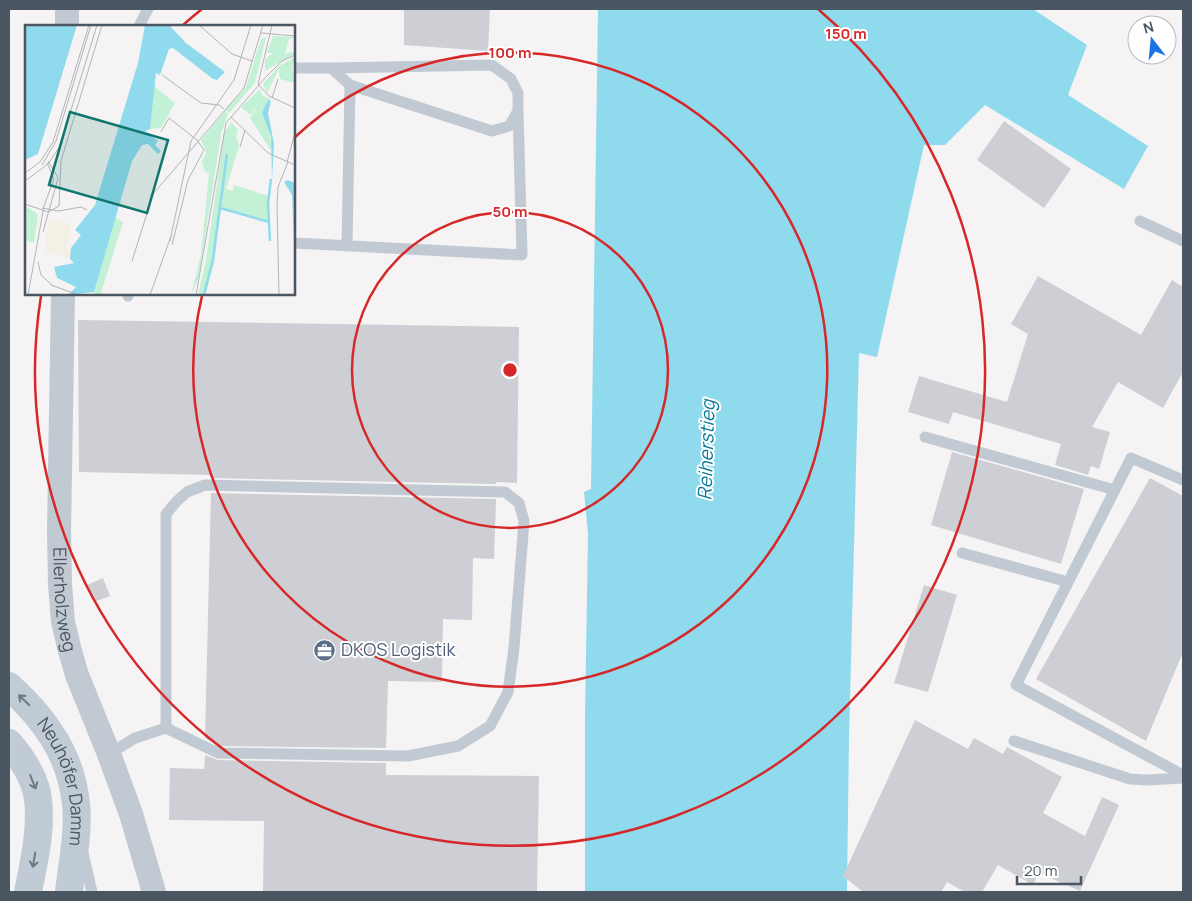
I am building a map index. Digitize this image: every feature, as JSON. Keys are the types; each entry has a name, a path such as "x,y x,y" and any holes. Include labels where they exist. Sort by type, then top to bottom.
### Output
{"main road":[{"name":"Neuhöfer Damm","path":"9,686 28,702 43,721 59,745 68,765 76,804 76,828 69,892"},
{"name":"Neuhöfer Damm","path":"9,743 18,753 34,784 39,806 38,827 28,892"}],"street":[{"path":"67,9 67,25"},
{"name":"Ellerholzweg","path":"63,295 59,532 60,584 64,622 77,675 131,814 154,892"}],"lane":[{"path":"140,25 148,9"},
{"path":"295,68 492,65 511,79 518,93 522,255 295,243"},
{"path":"331,68 350,85 492,131 509,126 518,111"},
{"path":"347,246 350,85"},
{"path":"1140,221 1183,241"},
{"path":"925,437 1115,490"},
{"path":"1183,480 1131,458 1016,685 1183,777"},
{"path":"109,754 135,738 166,728 218,753 408,756 458,746 490,726 508,692 514,648 524,521 519,503 504,492 205,485 187,492 166,514 166,728"},
{"path":"962,553 1068,582"},
{"path":"1014,741 1130,778 1146,780 1183,777"},
{"path":"76,828 92,892"}],"water":[{"name":"Reiherstieg","path":"598,9 1033,9 1087,45 1068,95 1148,146 1124,189 985,105 945,145 924,145 877,357 859,353 847,892 585,892 588,534 584,492 591,489"}],"building":[{"path":"404,9 490,9 488,51 404,45"},
{"path":"1004,121 1071,169 1044,208 977,160"},
{"path":"1038,276 1141,335 1172,280 1183,287 1183,372 1163,408 1118,382 1092,427 1110,432 1099,469 1091,466 1088,475 1055,465 1061,444 953,412 949,424 908,412 919,376 1007,402 1028,334 1011,324"},
{"path":"78,320 519,327 517,483 211,478 211,475 79,472"},
{"path":"952,452 1084,489 1061,564 931,525"},
{"path":"1150,478 1183,496 1183,652 1146,741 1036,679"},
{"name":"DKOS Logistik","path":"211,493 496,499 494,559 473,558 472,620 443,619 442,682 388,681 386,748 220,746 205,738"},
{"path":"103,578 110,596 94,602 87,585"},
{"path":"924,585 957,595 928,692 894,683"},
{"path":"915,720 968,749 974,738 1003,754 1007,747 1062,777 1043,813 1085,836 1102,797 1119,805 1080,891 1039,873 1033,885 998,865 982,892 965,892 947,882 941,892 863,892 843,876"},
{"path":"205,755 218,760 386,763 386,775 539,776 537,892 263,892 264,821 169,820 170,768 204,769"}],"place":[{"name":"DKOS Logistik","path":"325,650"}]}
